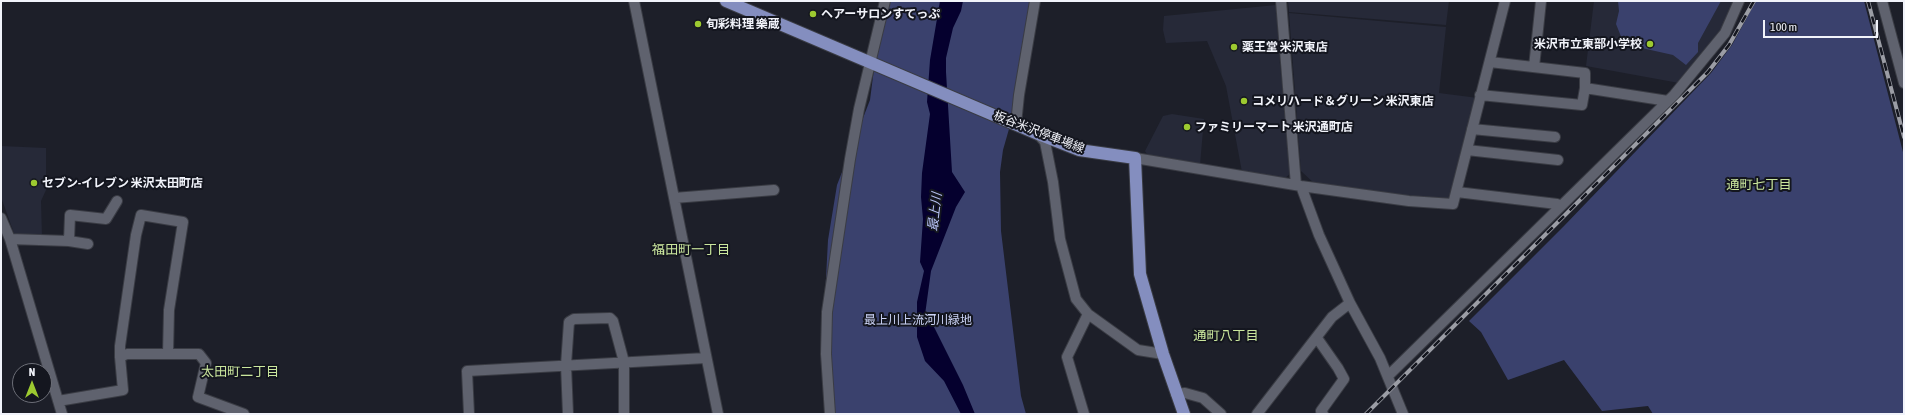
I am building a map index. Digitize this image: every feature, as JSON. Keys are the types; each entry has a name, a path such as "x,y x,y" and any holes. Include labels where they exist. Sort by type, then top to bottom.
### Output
{"main road":[{"name":"板谷米沢停車場線","path":"726,1 1038,134 1079,150 1135,158"},
{"path":"1135,158 1140,274 1163,354 1184,414"}],"street":[{"path":"634,1 718,414"},
{"path":"830,414 826,354 827,312 850,159 875,65 885,1"},
{"path":"1012,123 1019,95 1036,1"},
{"path":"1281,1 1298,185 1350,303 1388,376 1397,404 1403,414"},
{"path":"1135,158 1298,185 1409,201 1453,204 1505,1"},
{"path":"1534,67 1541,1"},
{"path":"1388,376 1668,101 1707,57 1725,33 1739,1"},
{"path":"1882,1 1904,84"},
{"path":"1480,95 1582,105 1585,88 1585,73 1490,62"},
{"path":"1585,88 1668,101"},
{"path":"1472,129 1555,137"},
{"path":"1038,134 1045,142 1053,182 1060,239 1076,299 1088,314 1138,350 1163,354"},
{"path":"1467,150 1558,160"},
{"path":"674,198 774,190"},
{"path":"1457,192 1557,204"},
{"path":"69,241 70,215 106,219 117,201"},
{"path":"58,401 123,390 120,346 136,235 141,216 183,222 169,310 168,354"},
{"path":"2,221 10,239 62,414"},
{"path":"10,239 69,241 88,244"},
{"path":"1257,414 1332,317 1350,303"},
{"path":"1084,414 1067,357 1088,314"},
{"path":"568,414 566,364 569,322 574,319 610,318 614,321 624,362 624,414"},
{"path":"1317,338 1344,379 1321,412 1323,414"},
{"path":"120,357 127,354 199,354 206,363 198,396 244,414"},
{"path":"469,414 467,370 706,358"},
{"path":"1176,394 1185,394 1203,398 1221,414"}],"shaded area":[{"path":"1288,1 1449,1 1446,25 1289,12"},
{"name":"米沢市立東部小学校","path":"1594,1 1736,1 1721,32 1679,83 1586,66"},
{"path":"1276,5 1280,65 1291,173 1284,179 1242,172 1226,86 1207,41 1166,43 1163,30 1164,16"},
{"path":"1289,13 1446,27 1439,93 1478,98 1450,202 1316,185 1301,171"},
{"name":"ファミリーマート 米沢通町店","path":"1172,114 1204,119 1200,165 1148,156 1145,151 1163,116"},
{"name":"セブン-イレブン 米沢太田町店","path":"1,146 46,148 46,190 41,201 42,237 15,236 1,197"}],"green space":[{"name":"最上川上流河川緑地","path":"889,1 1033,1 1013,115 1003,150 1000,172 1001,231 1021,396 1026,414 828,414 822,354 828,240 837,185 870,100 876,53"},
{"path":"1618,1 1721,1 1698,43 1698,52 1686,65 1673,55 1624,44 1616,24 1619,11"},
{"path":"1756,1 1864,1 1904,156 1904,414 1653,414 1648,406 1602,411 1564,360 1508,380 1481,332 1469,321 1564,226 1711,73 1732,45"}],"water":[{"name":"最上川","path":"940,1 963,1 961,11 953,28 946,58 946,72 952,172 965,192 956,207 931,271 924,322 933,325 963,385 975,414 961,414 944,381 925,361 917,337 917,302 924,271 920,262 923,219 921,197 922,173 930,114 927,102 930,60"}],"railway":[{"path":"1366,414 1708,72 1729,45 1754,1"},
{"path":"1868,1 1904,137"}],"place":[{"name":"ヘアーサロンすてっぷ","path":"813,14"},
{"name":"旬彩料理 樂蔵","path":"698,24"},
{"name":"米沢市立東部小学校","path":"1650,44"},
{"name":"薬王堂 米沢東店","path":"1234,47"},
{"name":"コメリハード＆グリーン 米沢東店","path":"1244,101"},
{"name":"ファミリーマート 米沢通町店","path":"1187,127"},
{"name":"セブン-イレブン 米沢太田町店","path":"34,183"}],"district":[{"name":"通町七丁目","path":"1759,185"},
{"name":"福田町一丁目","path":"691,250"},
{"name":"通町八丁目","path":"1226,336"},
{"name":"太田町二丁目","path":"240,372"}]}
